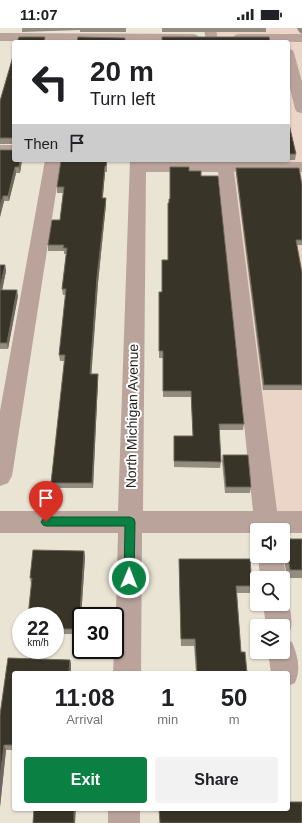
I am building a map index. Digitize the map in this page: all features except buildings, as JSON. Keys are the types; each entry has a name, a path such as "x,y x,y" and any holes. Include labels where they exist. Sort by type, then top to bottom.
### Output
{"street":[{"path":"2,37 284,36 302,38"},
{"path":"290,61 302,109"},
{"path":"0,150 12,150"},
{"path":"0,476 53,162"},
{"path":"138,164 225,164 302,167"},
{"name":"North Michigan Avenue","path":"127,671 138,164"},
{"path":"225,164 267,523"},
{"path":"0,522 130,522 250,526"},
{"path":"290,523 302,522"},
{"path":"283,659 285,671"},
{"path":"124,811 124,823"}],"shaded area":[{"path":"214,28 302,28 302,518 270,518 229,162 290,162 290,40 216,40"}],"route":[{"path":"46,522 130,522 129,578"}]}
